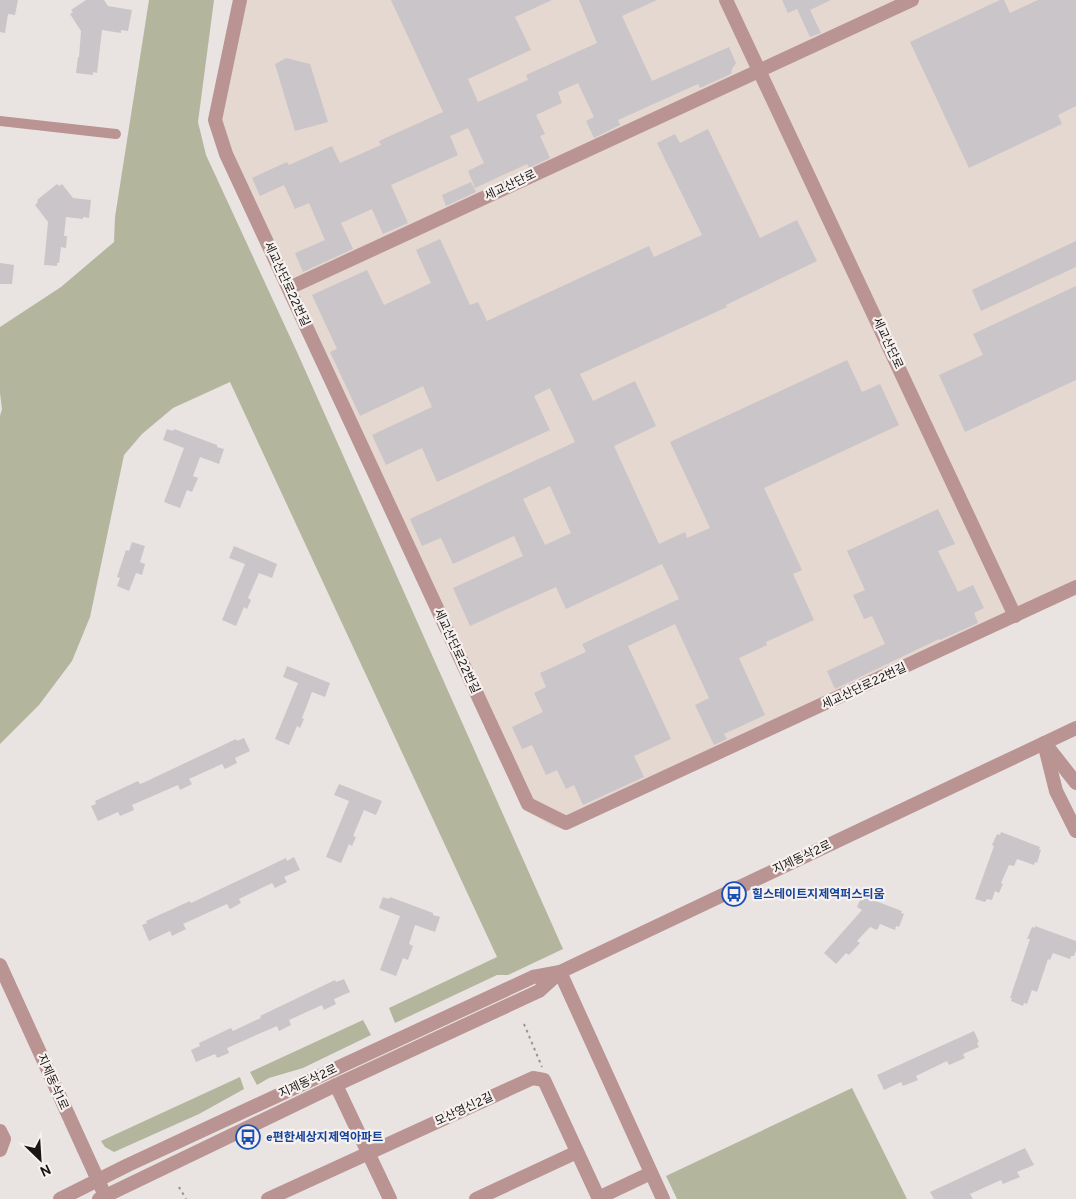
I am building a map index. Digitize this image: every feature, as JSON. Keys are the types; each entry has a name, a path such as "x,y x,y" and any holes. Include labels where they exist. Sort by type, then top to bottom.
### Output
{"street":[{"name":"세교산단로22번길","path":"240,0 215,120 226,154 528,804 566,823 1015,616"},
{"name":"세교산단로","path":"726,0 787,126 1015,616"},
{"name":"세교산단로","path":"289,288 912,0"},
{"path":"0,120 116,134"},
{"path":"1015,616 1076,587"},
{"name":"지제동삭2로","path":"60,1199 128,1165 532,977 560,972 1076,728"},
{"path":"1044,743 1076,783"},
{"path":"1044,743 1056,791 1076,831"},
{"name":"지제동삭1로","path":"0,965 104,1198"},
{"path":"560,972 663,1199"},
{"name":"지제동삭2로","path":"104,1198 336,1085 540,991 560,972"},
{"name":"모산영신2길","path":"268,1199 534,1078 539,1079"},
{"path":"539,1079 544,1080 599,1198 651,1173"},
{"path":"336,1085 390,1199"},
{"path":"0,1131 4,1138 0,1150"},
{"path":"476,1199 577,1152"}],"path":[{"path":"524,1024 542,1067 539,1079"},
{"path":"179,1186 186,1199"}],"shaded area":[{"path":"233,0 1076,0 1076,591 573,827 554,827 528,812 221,155 214,94"}],"green space":[{"path":"149,0 214,0 198,122 206,155 297,352 563,949 508,975 497,975 395,1023 389,1008 497,957 230,382 173,408 142,434 124,455 90,617 72,661 39,705 0,744 0,416 2,409 0,393 0,327 61,287 114,242 115,217"},
{"path":"363,1020 371,1035 303,1068 269,1078 257,1085 250,1072"},
{"path":"240,1077 244,1089 199,1114 114,1152 105,1147 101,1141"},
{"path":"852,1088 907,1199 677,1199 666,1176"}],"building":[{"path":"0,0 18,0 15,15 8,14 5,33 0,32"},
{"path":"86,0 104,0 108,6 132,10 128,31 121,30 121,33 102,30 97,73 93,72 93,75 76,73 81,31 70,14 73,12 71,10"},
{"path":"391,0 552,0 515,17 531,50 468,79 478,102 528,80 526,75 597,43 579,0 657,0 622,16 652,81 729,47 736,63 731,74 700,88 698,84 618,120 620,125 594,138 586,121 594,117 578,83 558,92 562,103 536,115 545,134 540,136 550,158 529,168 527,164 475,188 468,171 484,163 468,128 450,136 458,155 391,185 408,223 383,234 372,209 341,223 353,249 303,272 295,253 325,240 309,203 295,209 284,185 260,196 252,178 287,162 289,165 332,146 340,163 381,145 379,141 443,112"},
{"path":"782,0 831,0 810,10 821,33 810,37 797,9 788,13"},
{"path":"1000,0 1004,0 1010,13 1038,0 1076,0 1076,106 1058,115 1062,124 969,168 910,42"},
{"path":"286,58 310,64 328,122 295,131 275,64"},
{"path":"708,129 760,238 797,220 817,261 726,305 727,307 580,374 593,401 635,381 656,426 614,446 659,544 685,532 687,538 710,528 670,442 847,360 862,392 880,384 899,425 764,488 802,570 793,574 814,620 766,642 767,645 739,658 765,715 724,734 727,739 714,745 695,705 709,698 675,624 628,646 671,739 634,756 644,777 583,805 574,785 566,789 557,770 546,775 532,745 522,749 512,727 543,712 534,693 546,687 540,673 586,652 582,644 679,599 662,564 566,609 556,587 470,626 453,588 523,556 514,536 453,564 441,538 422,546 410,519 575,442 550,388 534,396 550,430 437,482 422,448 386,465 372,435 432,407 423,386 360,416 330,352 337,349 312,295 367,270 384,305 431,283 416,250 440,239 470,305 478,302 487,321 649,246 654,257 702,235 657,143 675,134 680,143","holes":["550,486 571,533 545,545 523,499"]},
{"path":"471,182 476,192 446,206 442,195"},
{"path":"57,184 59,186 62,184 73,198 91,200 89,218 66,217 64,236 67,236 66,248 61,247 57,266 44,265 48,222 35,205 38,202 37,200"},
{"path":"1076,241 1076,267 981,311 972,290"},
{"path":"0,263 14,265 12,284 0,284"},
{"path":"1076,286 1076,380 965,432 939,375 983,355 973,334"},
{"path":"167,429 173,431 174,429 224,449 219,464 200,457 193,476 198,478 192,492 187,490 180,508 164,502 184,448 163,440"},
{"path":"938,509 955,544 938,551 958,592 973,585 984,608 974,613 978,623 939,639 835,689 827,671 885,644 872,616 864,619 853,595 865,590 847,551"},
{"path":"132,542 145,546 140,562 145,564 142,575 136,573 129,591 117,586 120,578 117,577 126,550 129,551"},
{"path":"234,546 277,564 272,578 259,573 248,598 251,600 247,609 244,607 236,626 222,620 245,564 229,558"},
{"path":"287,666 330,683 325,697 312,692 302,718 304,719 300,728 297,726 289,745 275,739 298,683 283,677"},
{"path":"244,738 250,751 235,758 237,763 225,769 222,764 189,779 192,784 180,790 178,785 132,805 134,810 120,816 118,812 98,821 91,806 96,804 95,801 138,781 140,784 145,782 236,739 237,741"},
{"path":"339,784 382,801 376,815 364,810 353,836 356,837 352,846 349,844 341,863 326,857 349,801 334,795"},
{"path":"1001,832 1040,847 1039,849 1041,850 1037,863 1035,862 1034,865 1017,859 1014,866 1009,865 999,893 995,891 992,900 987,899 985,902 975,899 994,846 992,845 997,834 1000,835"},
{"path":"294,857 300,870 284,877 287,882 275,888 272,883 239,899 241,903 230,909 227,904 183,924 186,929 172,936 170,931 149,941 142,925 147,923 146,921 190,901 191,903 286,858 287,861"},
{"path":"383,897 389,899 390,897 440,917 435,932 415,925 409,944 413,946 408,960 403,958 396,976 380,970 400,916 379,908"},
{"path":"865,897 902,911 901,913 904,914 899,927 896,926 895,930 880,924 877,930 870,927 857,941 860,943 849,955 846,953 836,964 824,953 862,910 857,907 861,898 864,899"},
{"path":"1035,926 1076,941 1076,950 1074,956 1071,956 1070,959 1053,953 1050,960 1048,959 1037,992 1032,990 1027,1004 1024,1003 1023,1006 1011,1001 1012,998 1010,998 1030,939 1027,939 1032,927 1035,928"},
{"path":"344,979 350,992 334,999 336,1004 324,1010 322,1005 289,1020 291,1025 279,1031 277,1026 227,1048 229,1053 217,1058 215,1054 196,1062 191,1050 200,1046 199,1043 231,1028 233,1031 335,980 336,982"},
{"path":"974,1031 979,1047 963,1054 965,1058 949,1065 947,1061 916,1076 918,1080 903,1086 901,1082 884,1090 877,1075"},
{"path":"1025,1148 1034,1165 1017,1172 1020,1177 1003,1184 1001,1180 970,1194 973,1199 934,1199 930,1192"}],"place":[{"name":"힐스테이트지제역퍼스티움","path":"734,894"},
{"name":"e편한세상지제역아파트","path":"248,1137"}]}
